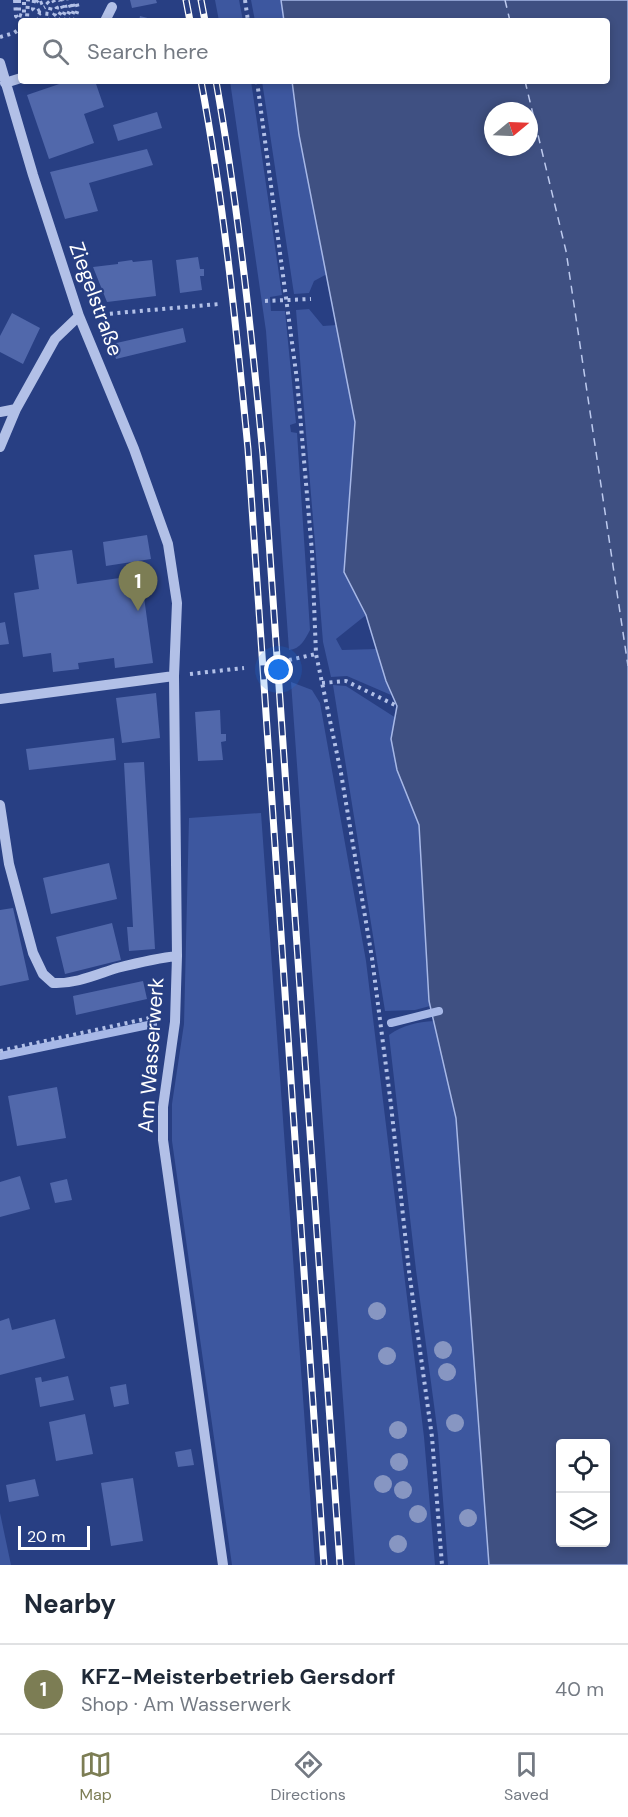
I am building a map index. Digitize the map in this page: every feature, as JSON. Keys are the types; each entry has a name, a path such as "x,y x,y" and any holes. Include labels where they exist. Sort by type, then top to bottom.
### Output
{"street":[{"path":"106,18 112,7"},
{"name":"Ziegelstraße","path":"0,63 79,316 134,449 168,544"},
{"path":"5,83 18,79"},
{"path":"0,447 16,409 56,339 79,316"},
{"path":"0,412 16,409"},
{"name":"Am Wasserwerk","path":"168,544 177,603 174,676 177,956 175,1022 163,1107 163,1140 222,1565"},
{"path":"0,699 174,676"},
{"path":"0,805 9,864 33,952 43,974 53,983 68,984 129,965 161,957 177,956"}],"path":[{"path":"17,0 22,16 26,0"},
{"path":"17,0 16,16 18,18"},
{"path":"26,0 27,18"},
{"path":"36,0 33,9 36,12 45,7"},
{"path":"36,0 38,4 46,1 51,6 49,14 40,13 36,18"},
{"path":"51,18 57,8 53,0"},
{"path":"60,18 65,13 66,6 61,0"},
{"path":"68,18 70,0"},
{"path":"75,18 78,9 76,0"},
{"path":"245,0 248,18"},
{"path":"0,37 18,30"},
{"path":"257,84 297,380 312,552 316,654 341,773 372,958 409,1271 432,1437 442,1565"},
{"path":"265,302 311,299"},
{"path":"79,316 219,304"},
{"path":"289,660 316,654"},
{"path":"174,676 244,668"},
{"path":"322,683 346,681 397,706"},
{"path":"0,1051 154,1017 175,1022"}],"shaded area":[{"path":"215,0 239,0 242,18 218,18"},
{"path":"251,0 281,0 284,18 254,18"},
{"path":"281,0 628,0 628,1565 489,1565 456,1118 429,1001 419,825 397,770 391,739 397,706 386,681 366,615 344,572 355,422 299,135 292,84 610,84 610,18 284,18"},
{"path":"230,84 251,84 282,295 270,297 271,311 285,311 296,423 290,425 291,432 297,433 310,630 300,646 289,650 266,331"},
{"path":"262,84 292,84 299,135 327,274 314,281 309,293 294,294"},
{"path":"309,309 323,326 337,325 355,422 344,571 366,615 336,639 342,650 377,649 391,695 347,676 331,677 323,642 296,310"},
{"path":"291,682 312,690 320,703 366,961 424,1437 435,1565 355,1565"},
{"path":"333,685 346,686 396,718 391,739 397,770 419,825 430,1006 415,1010 385,1011"},
{"path":"261,813 315,1565 232,1565 172,1141 172,1104 184,1024 189,818"},
{"path":"434,1021 456,1118 489,1565 448,1565 438,1435 389,1035 410,1025"},
{"path":"0,1513 11,1565 0,1565"}],"building":[{"path":"130,0 156,0 157,3 132,8"},
{"path":"59,84 96,84 104,107 84,114 94,143 49,159 27,95"},
{"path":"157,112 162,128 118,141 113,125"},
{"path":"147,149 153,165 89,183 98,211 65,219 50,172"},
{"path":"198,257 200,269 204,269 204,276 200,276 202,290 180,293 176,260"},
{"path":"132,260 133,262 152,260 156,296 107,302 93,267"},
{"path":"12,313 40,328 23,364 0,352 0,336"},
{"path":"183,328 186,342 116,359 112,344"},
{"path":"147,535 151,559 106,566 103,542"},
{"path":"72,550 77,584 141,575 153,663 115,668 114,658 78,663 79,669 53,672 51,653 23,657 14,593 39,589 34,555"},
{"path":"5,622 9,644 0,645 0,623"},
{"path":"156,693 160,738 122,743 116,698"},
{"path":"220,710 221,734 226,734 226,741 221,742 223,760 198,761 195,712"},
{"path":"114,738 116,760 29,770 26,749"},
{"path":"144,762 155,949 129,951 127,927 133,927 124,763"},
{"path":"109,863 117,899 51,914 43,878"},
{"path":"13,908 29,980 0,986 0,910"},
{"path":"112,923 121,960 65,974 56,937"},
{"path":"143,981 147,999 76,1015 73,996"},
{"path":"57,1087 66,1138 17,1146 8,1096"},
{"path":"20,1176 30,1209 0,1217 0,1182"},
{"path":"67,1179 72,1200 55,1203 50,1183"},
{"path":"9,1318 12,1330 55,1319 65,1358 0,1375 0,1321"},
{"path":"68,1376 74,1400 40,1407 35,1378 41,1377 42,1382"},
{"path":"126,1384 129,1404 114,1407 110,1387"},
{"path":"85,1414 93,1454 56,1461 49,1422"},
{"path":"191,1449 194,1465 178,1467 175,1452"},
{"path":"133,1478 143,1541 111,1546 101,1483"},
{"path":"35,1479 39,1496 9,1502 6,1485"}],"waterway":[{"path":"391,1023 439,1011"},
{"path":"0,1056 153,1024"}],"ferry route":[{"path":"505,0 509,18"},
{"path":"526,84 566,251 628,666"}],"railway":[{"path":"186,0 189,18"},
{"path":"201,0 204,18"},
{"path":"202,84 223,219 248,449 324,1565"},
{"path":"216,84 243,267 263,455 340,1565"}],"place":[{"name":"KFZ-Meisterbetrieb Gersdorf","path":"138,611"}]}
